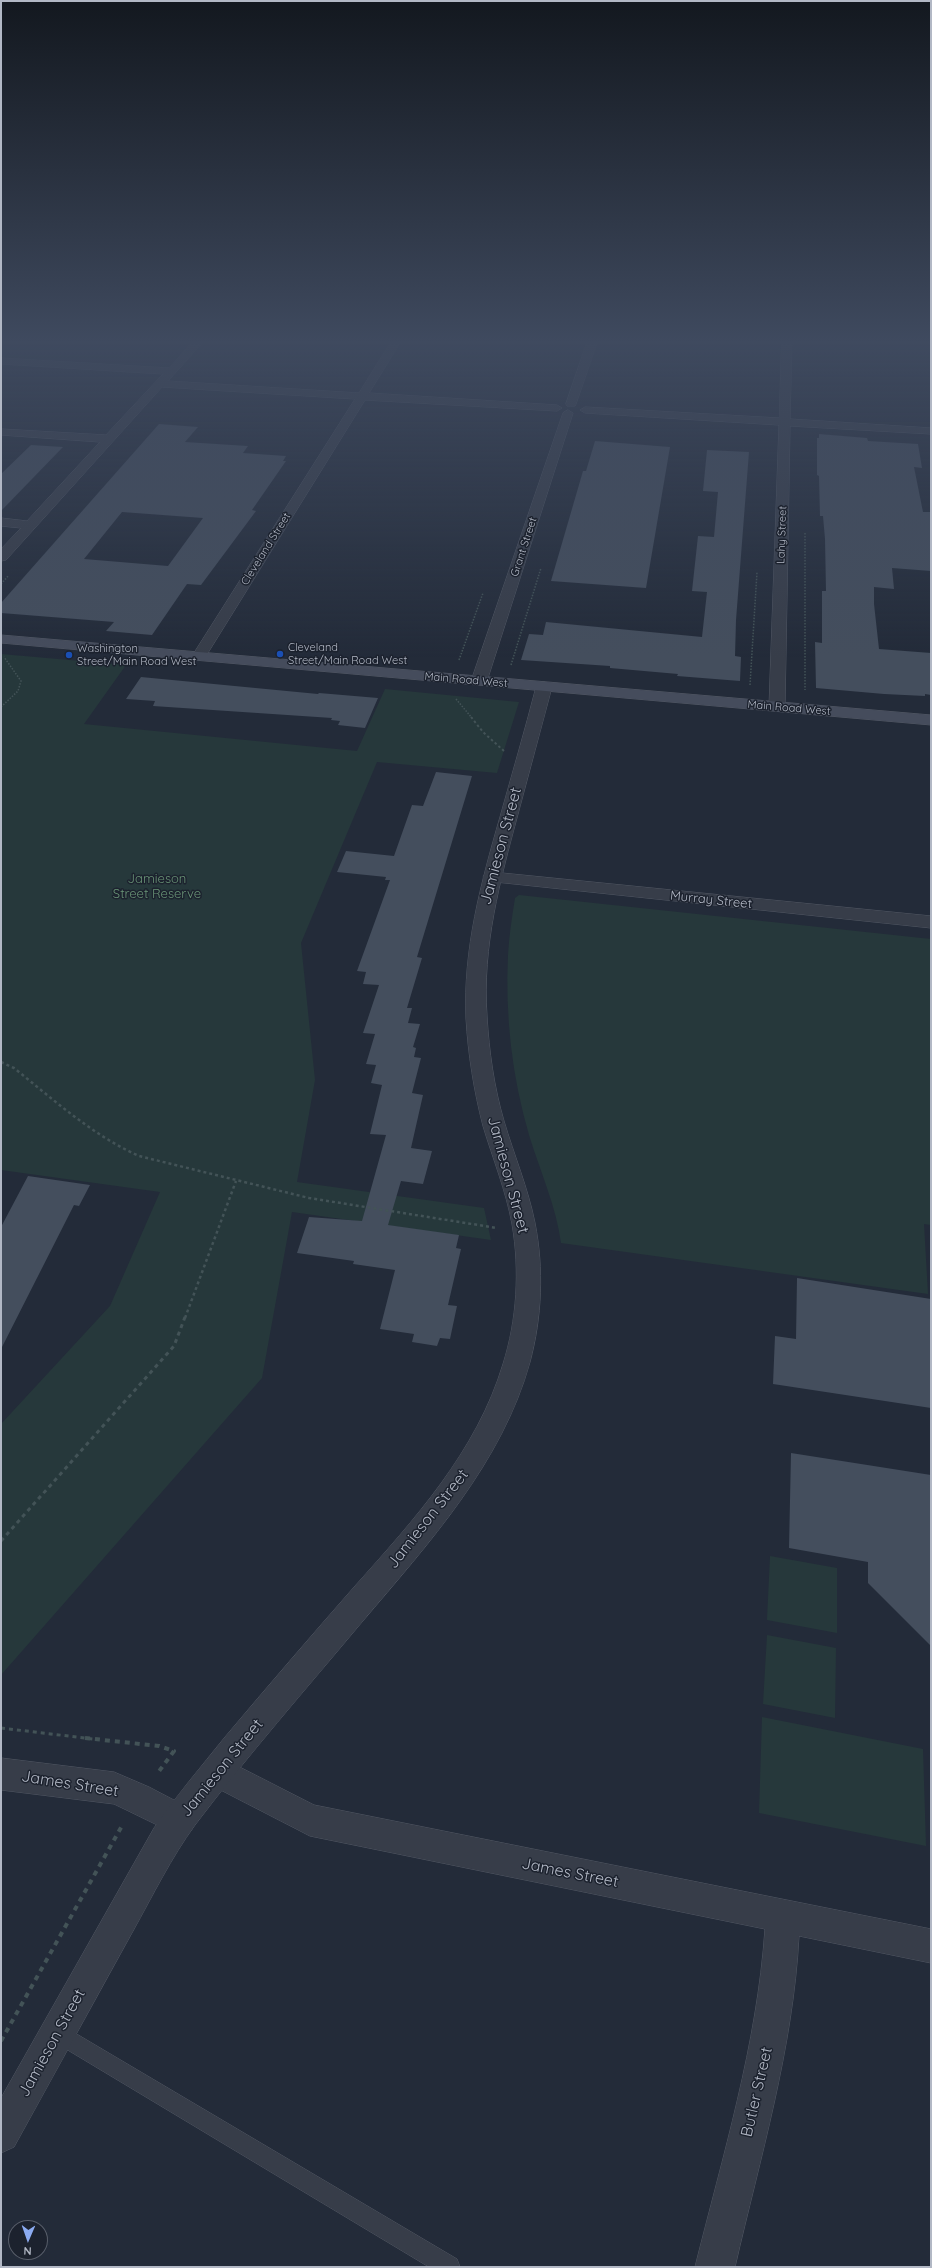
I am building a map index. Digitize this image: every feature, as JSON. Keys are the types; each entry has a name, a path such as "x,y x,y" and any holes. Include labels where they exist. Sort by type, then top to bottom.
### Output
{"main road":[{"name":"Main Road West","path":"1,639 931,720"}],"street":[{"path":"1,557 103,446"},
{"name":"Cleveland Street","path":"198,656 331,446"},
{"name":"Grant Street","path":"479,681 554,446"},
{"name":"Lahy Street","path":"777,706 785,446"},
{"path":"1,522 30,525"},
{"name":"Jamieson Street","path":"1,2134 141,1883 180,1820 218,1772 437,1513 468,1469 490,1430 505,1398 516,1364 522,1338 529,1282 524,1231 519,1206 490,1108 478,1040 475,1003 476,971 479,936 492,877 544,687"},
{"name":"Murray Street","path":"492,877 931,922"},
{"name":"James Street","path":"218,1772 310,1820 931,1946"},
{"name":"James Street","path":"1,1774 114,1788 138,1798 180,1820"},
{"name":"Butler Street","path":"715,2267 768,2049 779,1980 783,1915"}],"lane":[{"path":"57,2033 448,2267"}],"path":[{"path":"805,532 805,696"},
{"path":"1,707 21,686 19,676 4,656 16,641"},
{"path":"454,697 483,732 521,768"},
{"path":"1,1062 14,1068 83,1124 117,1146 163,1163 309,1198 480,1226 524,1231"},
{"path":"1,1541 174,1346 236,1181"},
{"path":"1,1728 159,1746 174,1751 138,1798 1,2041"}],"green space":[{"name":"Jamieson Street Reserve","path":"1,654 126,665 84,724 357,751 385,689 519,702 497,773 377,762 301,943 315,1080 297,1182 484,1208 491,1240 292,1212 262,1378 1,1675 1,1424 110,1306 160,1192 1,1170"},
{"path":"519,895 931,939 931,1225 924,1224 928,1294 561,1243 552,1202 523,1113 511,1046 507,978 508,955 515,898"},
{"path":"770,1556 837,1568 837,1633 767,1620"},
{"path":"767,1635 836,1648 835,1718 763,1704"},
{"path":"762,1717 923,1749 926,1846 759,1813"}],"building":[{"path":"30,446 63,447 1,511 1,474"},
{"path":"140,446 248,446 243,453 286,456 283,461 286,461 252,510 256,511 201,585 187,584 152,635 106,631 114,622 1,613 1,603","holes":["122,512 203,518 168,566 84,559"]},
{"path":"594,446 670,447 646,588 551,581 583,471 586,471"},
{"path":"817,446 918,446 922,468 914,467 923,512 931,512 931,571 892,568 894,589 874,587 874,604 879,649 931,653 931,695 884,694 816,688 815,642 822,643 822,591 826,591 825,539 823,516 820,516 819,476 817,475"},
{"path":"707,450 749,452 736,620 735,656 741,657 740,681 677,676 678,674 610,668 610,666 521,660 529,634 543,635 546,622 702,637 707,592 692,591 698,536 714,537 718,492 703,491"},
{"path":"141,677 318,694 378,698 365,728 338,725 340,721 331,720 332,718 153,706 155,701 126,699"},
{"path":"436,772 472,776 417,957 422,958 407,1008 412,1008 408,1023 420,1024 413,1047 416,1048 414,1057 421,1058 412,1093 423,1095 411,1148 432,1151 423,1184 401,1181 388,1225 459,1235 456,1248 461,1249 448,1305 457,1306 450,1339 440,1338 437,1346 412,1342 414,1334 380,1329 395,1270 353,1264 354,1261 297,1253 309,1217 362,1221 386,1135 370,1134 382,1085 371,1083 376,1065 366,1064 375,1034 363,1033 379,985 363,984 366,972 357,971 390,880 385,880 386,877 337,872 346,851 394,856 412,805 423,806"},
{"path":"28,1176 90,1185 79,1206 74,1205 1,1349 1,1227"},
{"path":"797,1278 931,1299 931,1408 773,1384 775,1336 796,1339"},
{"path":"791,1453 931,1475 931,1646 868,1583 868,1562 789,1548"}],"place":[{"name":"Cleveland Street/Main Road West","path":"280,654"},
{"name":"Washington Street/Main Road West","path":"69,655"}]}
